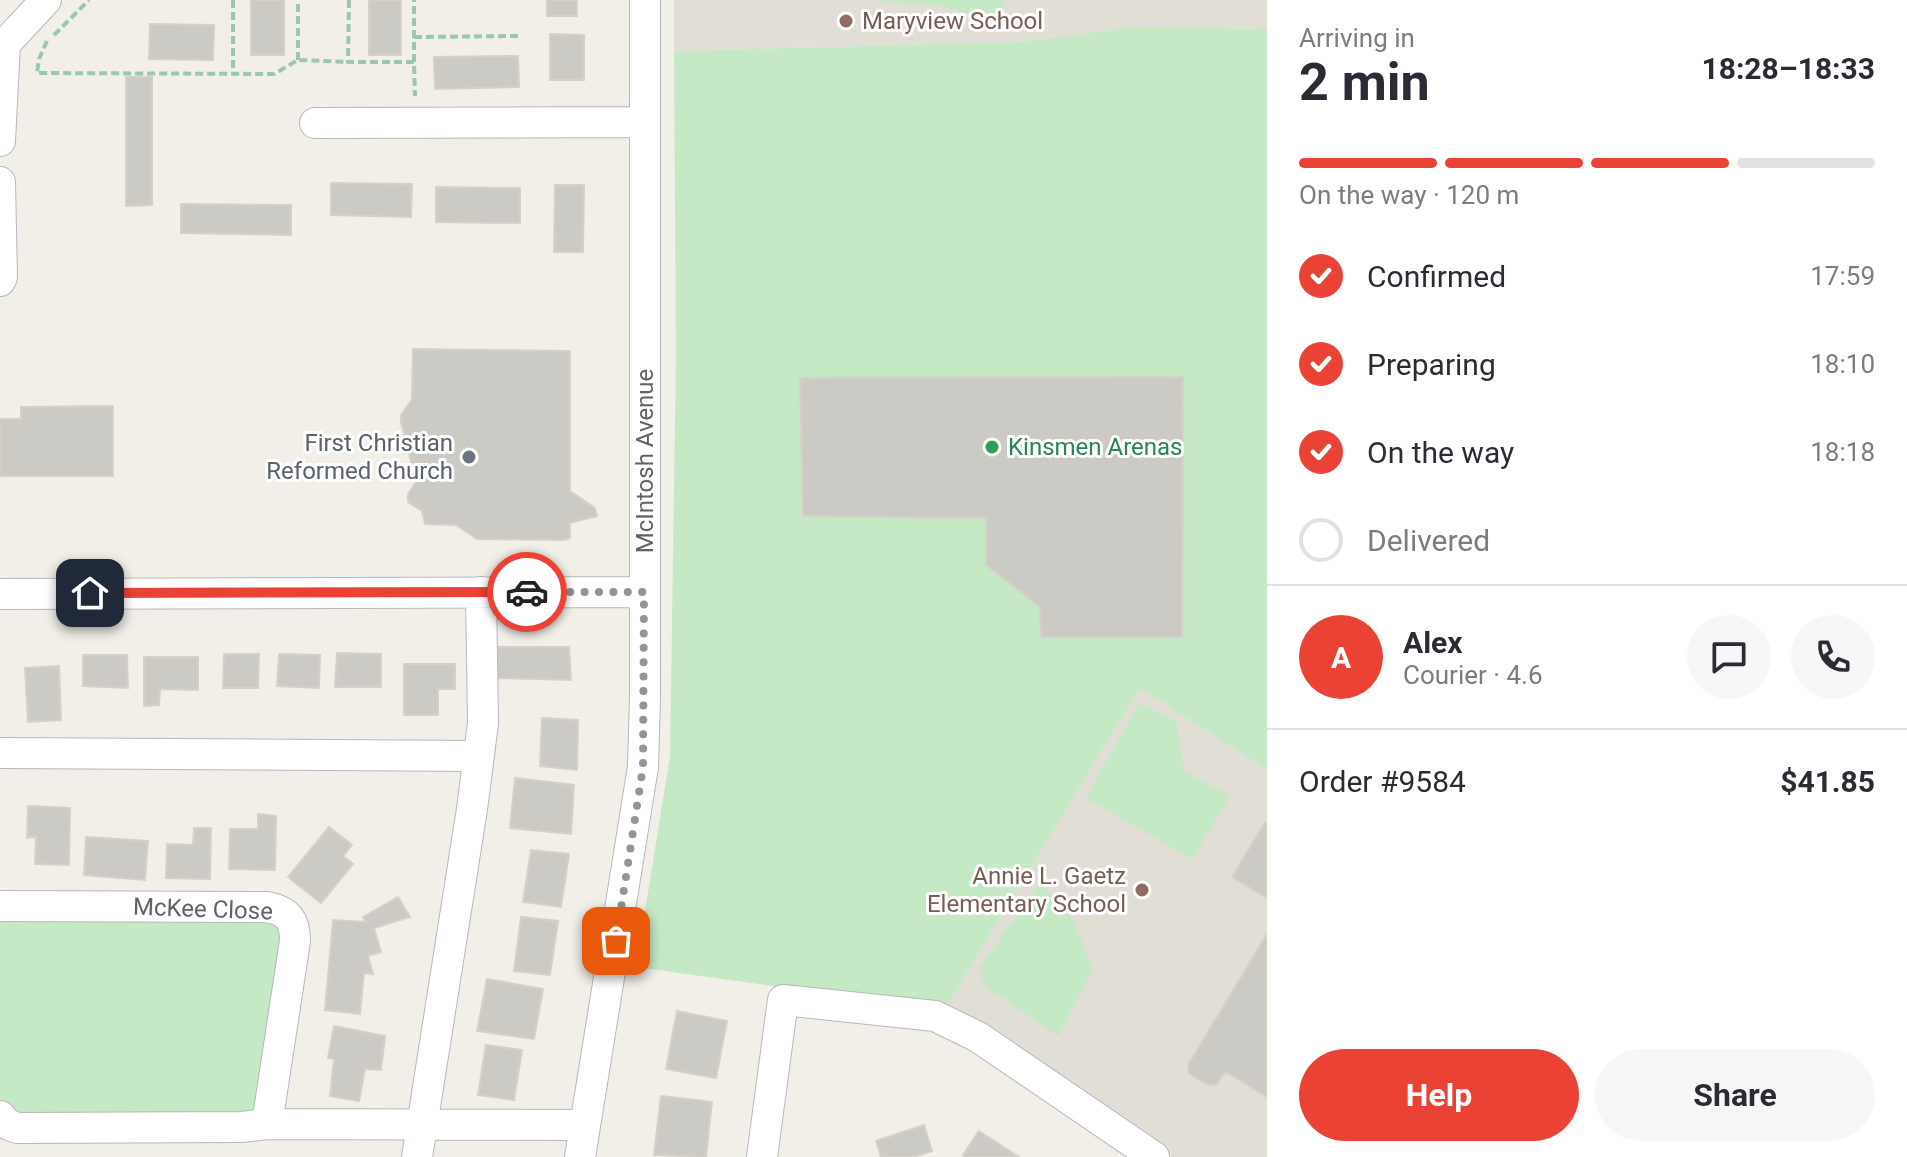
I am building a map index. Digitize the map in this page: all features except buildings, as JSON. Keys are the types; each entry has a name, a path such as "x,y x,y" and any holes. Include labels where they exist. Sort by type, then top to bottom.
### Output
{"street":[{"path":"0,141 5,44 46,0"},
{"name":"McIntosh Avenue","path":"580,1157 643,767 645,0"},
{"path":"315,123 645,122"},
{"path":"0,182 0,281"},
{"path":"417,1157 483,723 481,592"},
{"path":"0,594 644,592"},
{"path":"0,753 479,756"},
{"name":"McKee Close","path":"0,906 267,907 285,912 291,919 295,941 267,1124"},
{"path":"762,1157 783,1000 935,1016 978,1037 1154,1157"},
{"path":"0,1116 7,1124 17,1128 242,1127 267,1124 585,1125"}],"path":[{"path":"89,0 46,42 37,73 274,74 298,60 414,62"},
{"path":"233,0 233,74"},
{"path":"298,0 298,60"},
{"path":"348,62 349,0"},
{"path":"414,0 416,108"},
{"path":"414,37 518,36"}],"shaded area":[{"name":"Maryview School","path":"674,0 1267,0 1267,29 1137,27 1017,42 674,51"},
{"name":"Annie L. Gaetz Elementary School","path":"1140,688 1267,770 1267,1157 1172,1157 944,1010"}],"green space":[{"path":"867,0 1003,0 1003,12 968,13 935,5"},
{"path":"1136,27 1267,29 1267,770 1140,688 944,1010 636,967 670,756 676,357 674,51 1017,42"},
{"path":"1139,703 1176,721 1184,771 1230,796 1192,859 1086,798"},
{"path":"1040,883 1075,922 1092,971 1058,1036 984,985 980,967"},
{"path":"0,906 285,912 267,1124 0,1116"}],"way so far":[{"path":"527,592 644,592 643,767 616,941"}],"place":[{"name":"Maryview School","path":"846,21"},
{"name":"Kinsmen Arenas","path":"992,447"},
{"name":"First Christian Reformed Church","path":"469,457"},
{"name":"Annie L. Gaetz Elementary School","path":"1142,890"}],"route":[{"path":"90,593 527,592"}]}
